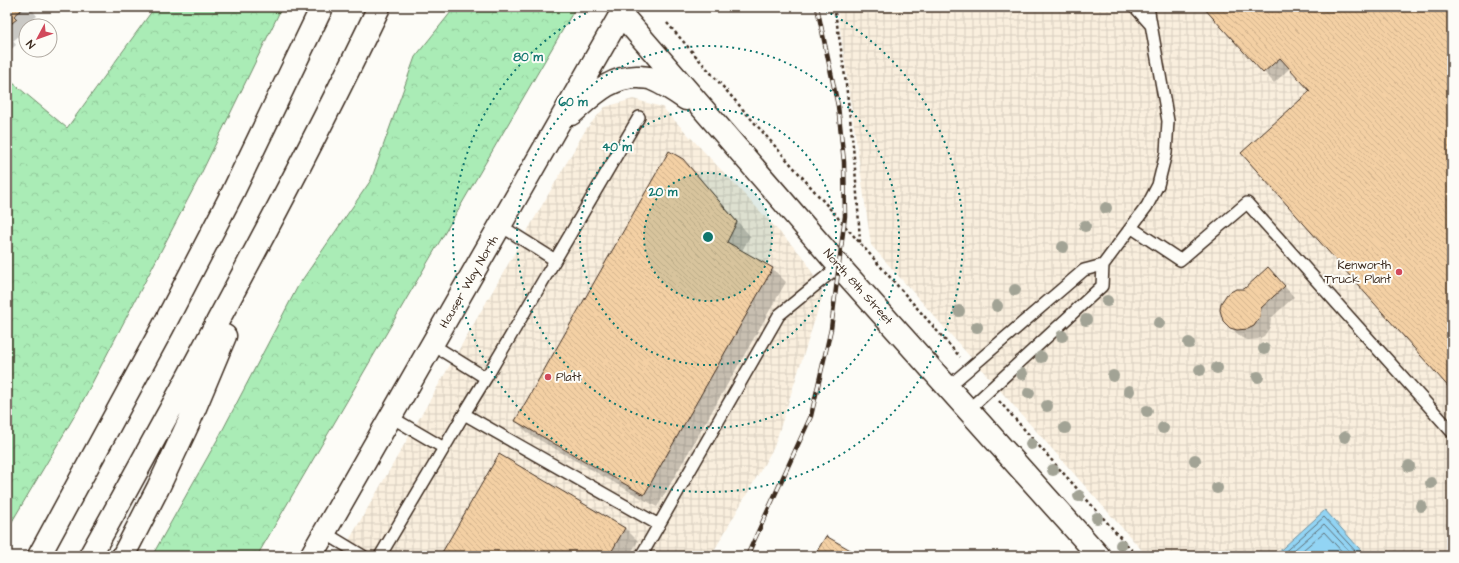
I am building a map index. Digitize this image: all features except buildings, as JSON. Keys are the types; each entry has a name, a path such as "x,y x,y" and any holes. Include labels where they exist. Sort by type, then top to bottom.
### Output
{"main road":[{"path":"39,556 181,294 233,192 322,7"},
{"path":"90,556 154,441 273,218 379,7"},
{"name":"North 8th Street","path":"623,11 709,116 839,266 1099,556"},
{"name":"Houser Way North","path":"311,556 560,124 623,11"},
{"path":"560,124 600,89 615,80 629,76 650,78 672,90 709,116"},
{"path":"123,556 158,488 189,422 273,218"}],"lane":[{"path":"1135,7 1152,25"},
{"path":"968,410 1102,286 1103,265 1132,228 1147,206 1158,185 1166,154 1168,121 1148,7"},
{"path":"380,556 639,117"},
{"path":"1132,228 1180,260 1246,203 1452,432"},
{"path":"501,226 555,260"},
{"path":"948,387 1084,270 1103,265"},
{"path":"641,556 779,315 839,266"},
{"path":"432,345 486,378"},
{"path":"464,414 659,525"},
{"path":"391,417 444,448"},
{"path":"324,533 363,556"}],"path":[{"path":"834,7 850,104 860,244"},
{"path":"667,23 970,368"},
{"path":"989,390 1137,556"}],"shaded area":[{"path":"837,7 1452,7 1452,556 1147,556 871,245"},
{"path":"633,99 662,107 805,259 823,294 774,447 711,556 340,556 586,129 605,107"}],"green space":[{"path":"155,7 282,7 199,178 78,410 7,530 7,78 67,128"},
{"path":"455,7 576,7 257,556 152,556 220,435 298,286 371,180 415,57"}],"water":[{"path":"1325,510 1366,556 1274,556"}],"railway":[{"path":"747,556 811,416 831,329 845,216 844,162 838,106 817,7"}],"place":[{"name":"Kenworth Truck Plant","path":"1399,272"},
{"name":"Platt","path":"548,377"}]}
